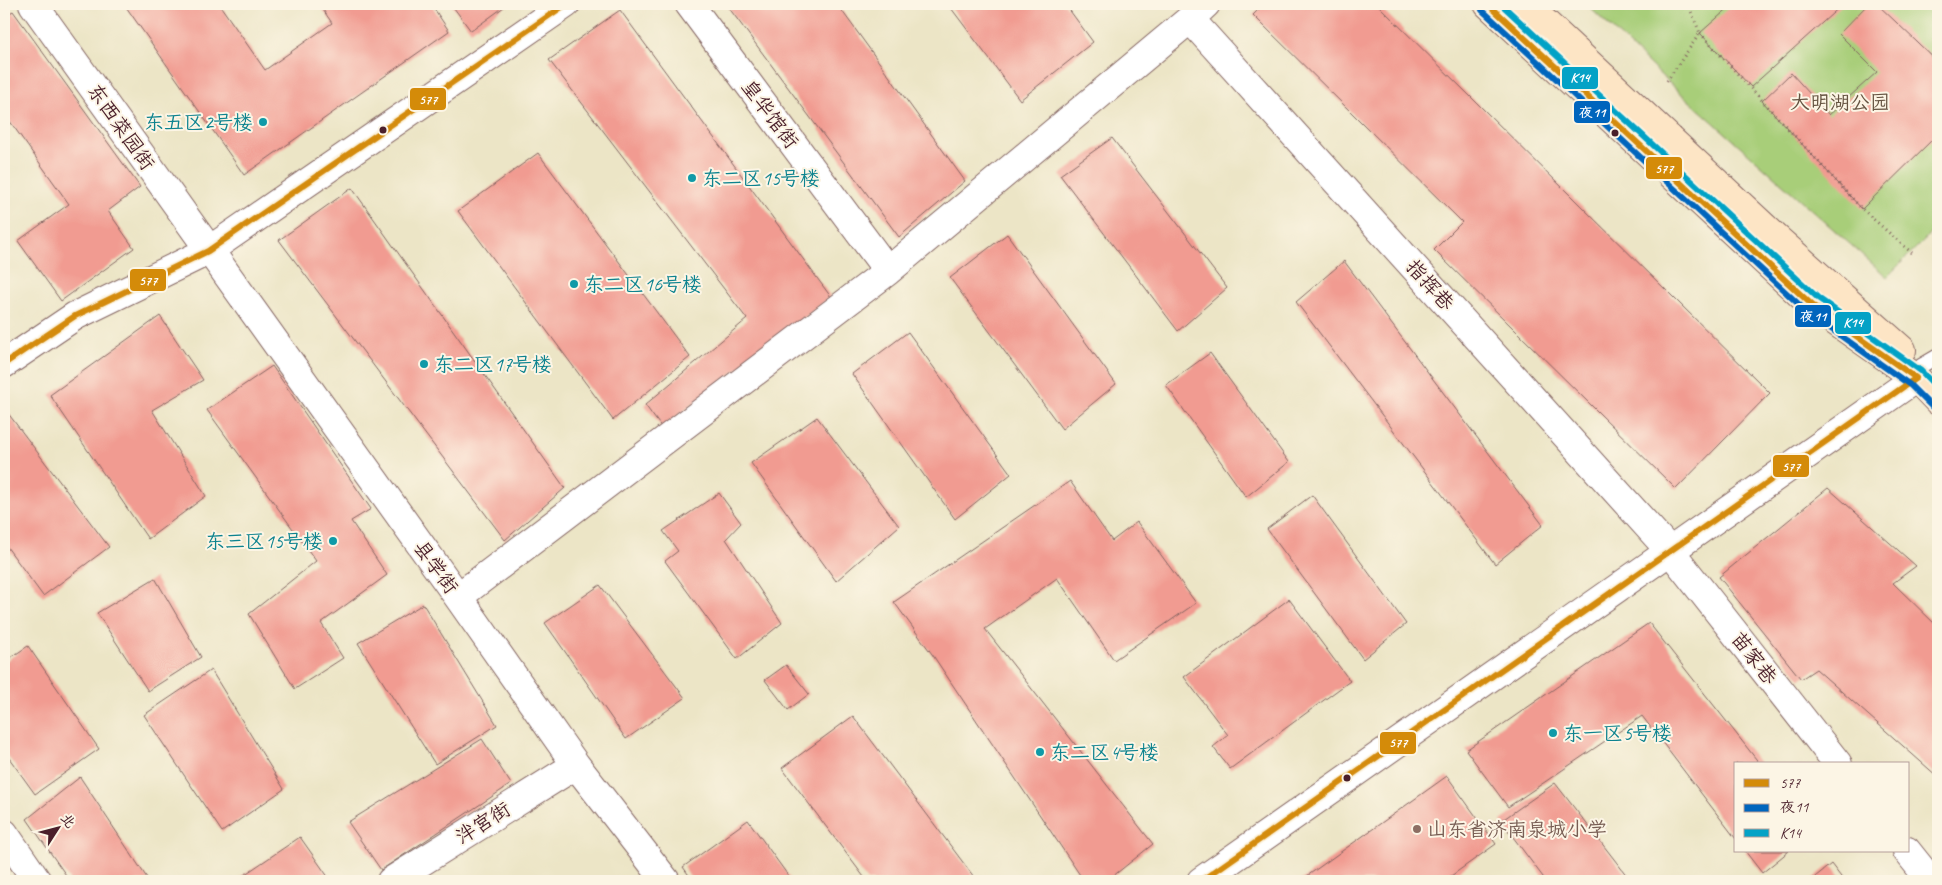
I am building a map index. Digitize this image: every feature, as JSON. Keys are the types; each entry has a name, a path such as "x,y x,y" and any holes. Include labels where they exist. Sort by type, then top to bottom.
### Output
{"main road":[{"path":"1488,4 1812,305 1928,371"},
{"path":"1525,4 1776,238 1928,371 1938,401"}],"street":[{"name":"东西菜园街","path":"33,4 208,251"},
{"path":"4,364 75,316 208,251 566,4"},
{"name":"皇华馆街","path":"689,4 888,272"},
{"path":"458,597 888,272 1198,11"},
{"name":"指挥巷","path":"1198,11 1671,552"},
{"name":"县学街","path":"208,251 458,597 576,765 666,881"},
{"path":"1201,881 1928,371"},
{"name":"苗家巷","path":"1671,552 1836,762"},
{"name":"泮宫街","path":"391,881 576,765"},
{"path":"5,838 37,881"},
{"path":"1908,852 1930,881"}],"path":[{"path":"1688,4 1700,33 1862,209 1912,253"},
{"path":"1667,81 1700,33"}],"green space":[{"name":"大明湖公园","path":"1586,4 1938,4 1938,226 1887,277 1667,81"}],"building":[{"name":"东五区2号楼","path":"124,4 219,4 265,70 332,23 319,4 431,4 449,31 244,175"},
{"path":"451,4 508,4 471,31"},
{"path":"726,4 837,4 965,181 899,237"},
{"path":"948,4 1065,4 1093,42 1020,100"},
{"path":"1264,4 1377,4 1770,393 1676,489 1434,250 1462,222 1253,15"},
{"path":"1733,4 1843,4 1751,87 1700,33"},
{"path":"1868,4 1877,4 1938,62 1938,134 1862,209 1762,101 1791,73 1829,115 1877,72 1839,34"},
{"name":"东二区15号楼","path":"620,10 831,297 662,428 645,405 747,319 549,60"},
{"path":"13,11 140,187 108,211 134,248 61,301 18,241 69,204 4,113 4,17"},
{"path":"1112,138 1227,288 1178,331 1060,175"},
{"name":"东二区16号楼","path":"538,153 690,357 613,420 458,211"},
{"name":"东二区17号楼","path":"352,188 565,488 505,540 279,240"},
{"path":"1007,234 1116,384 1062,429 950,278"},
{"path":"1344,261 1543,525 1495,564 1296,302"},
{"path":"160,316 203,380 152,410 206,496 148,539 50,395"},
{"path":"908,332 1011,474 955,519 852,374"},
{"path":"1210,353 1289,462 1246,497 1166,385"},
{"name":"东三区15号楼","path":"272,366 371,509 351,521 387,575 321,623 343,658 295,689 249,614 316,561 207,410"},
{"path":"4,408 109,547 43,596 4,543"},
{"path":"817,417 899,526 836,581 751,463"},
{"name":"东二区4号楼","path":"1070,481 1112,541 1137,522 1196,603 1114,660 1057,578 985,629 1153,844 1107,881 1084,881 932,654 894,602"},
{"path":"1828,488 1916,566 1893,583 1938,627 1938,777 1816,669 1801,679 1719,577"},
{"path":"719,493 741,523 726,539 782,623 737,659 665,561 678,551 663,531"},
{"path":"1312,495 1406,624 1363,659 1267,529"},
{"path":"155,578 201,657 148,691 97,613"},
{"path":"600,585 685,698 626,739 545,623"},
{"path":"1289,599 1350,681 1230,769 1213,747 1228,735 1184,677"},
{"path":"423,604 497,725 435,764 358,643"},
{"name":"东一区5号楼","path":"1649,623 1758,762 1734,762 1734,836 1642,716 1508,807 1466,750"},
{"path":"28,646 99,749 35,794 4,751 4,662"},
{"path":"786,665 809,694 788,710 765,680"},
{"path":"211,670 284,789 222,832 144,715"},
{"path":"853,716 977,881 867,881 782,768"},
{"path":"482,739 511,784 381,870 348,822"},
{"name":"山东省济南泉城小学","path":"1447,776 1496,844 1444,881 1300,881"},
{"path":"80,777 149,881 70,881 27,819"},
{"path":"1555,783 1631,881 1546,881 1501,821"},
{"path":"748,820 792,881 693,881 683,867"},
{"path":"300,837 331,881 235,881"},
{"path":"1746,852 1788,852 1762,873"},
{"path":"1831,864 1844,881 1810,881"}],"transit line":[{"name":"577","path":"4,364 75,316 208,251 566,4"},
{"name":"577","path":"1201,881 1916,378 1812,305 1488,4"},
{"name":"K14","path":"1501,4 1818,298 1921,371 1938,389"},
{"name":"夜11","path":"1482,10 1806,311 1910,385 1932,407"}],"place":[{"name":"东五区2号楼","path":"263,122"},
{"name":"东二区15号楼","path":"692,178"},
{"name":"东二区16号楼","path":"574,284"},
{"name":"东二区17号楼","path":"424,364"},
{"name":"东三区15号楼","path":"333,541"},
{"name":"东一区5号楼","path":"1553,733"},
{"name":"东二区4号楼","path":"1040,752"},
{"name":"山东省济南泉城小学","path":"1417,829"}]}
